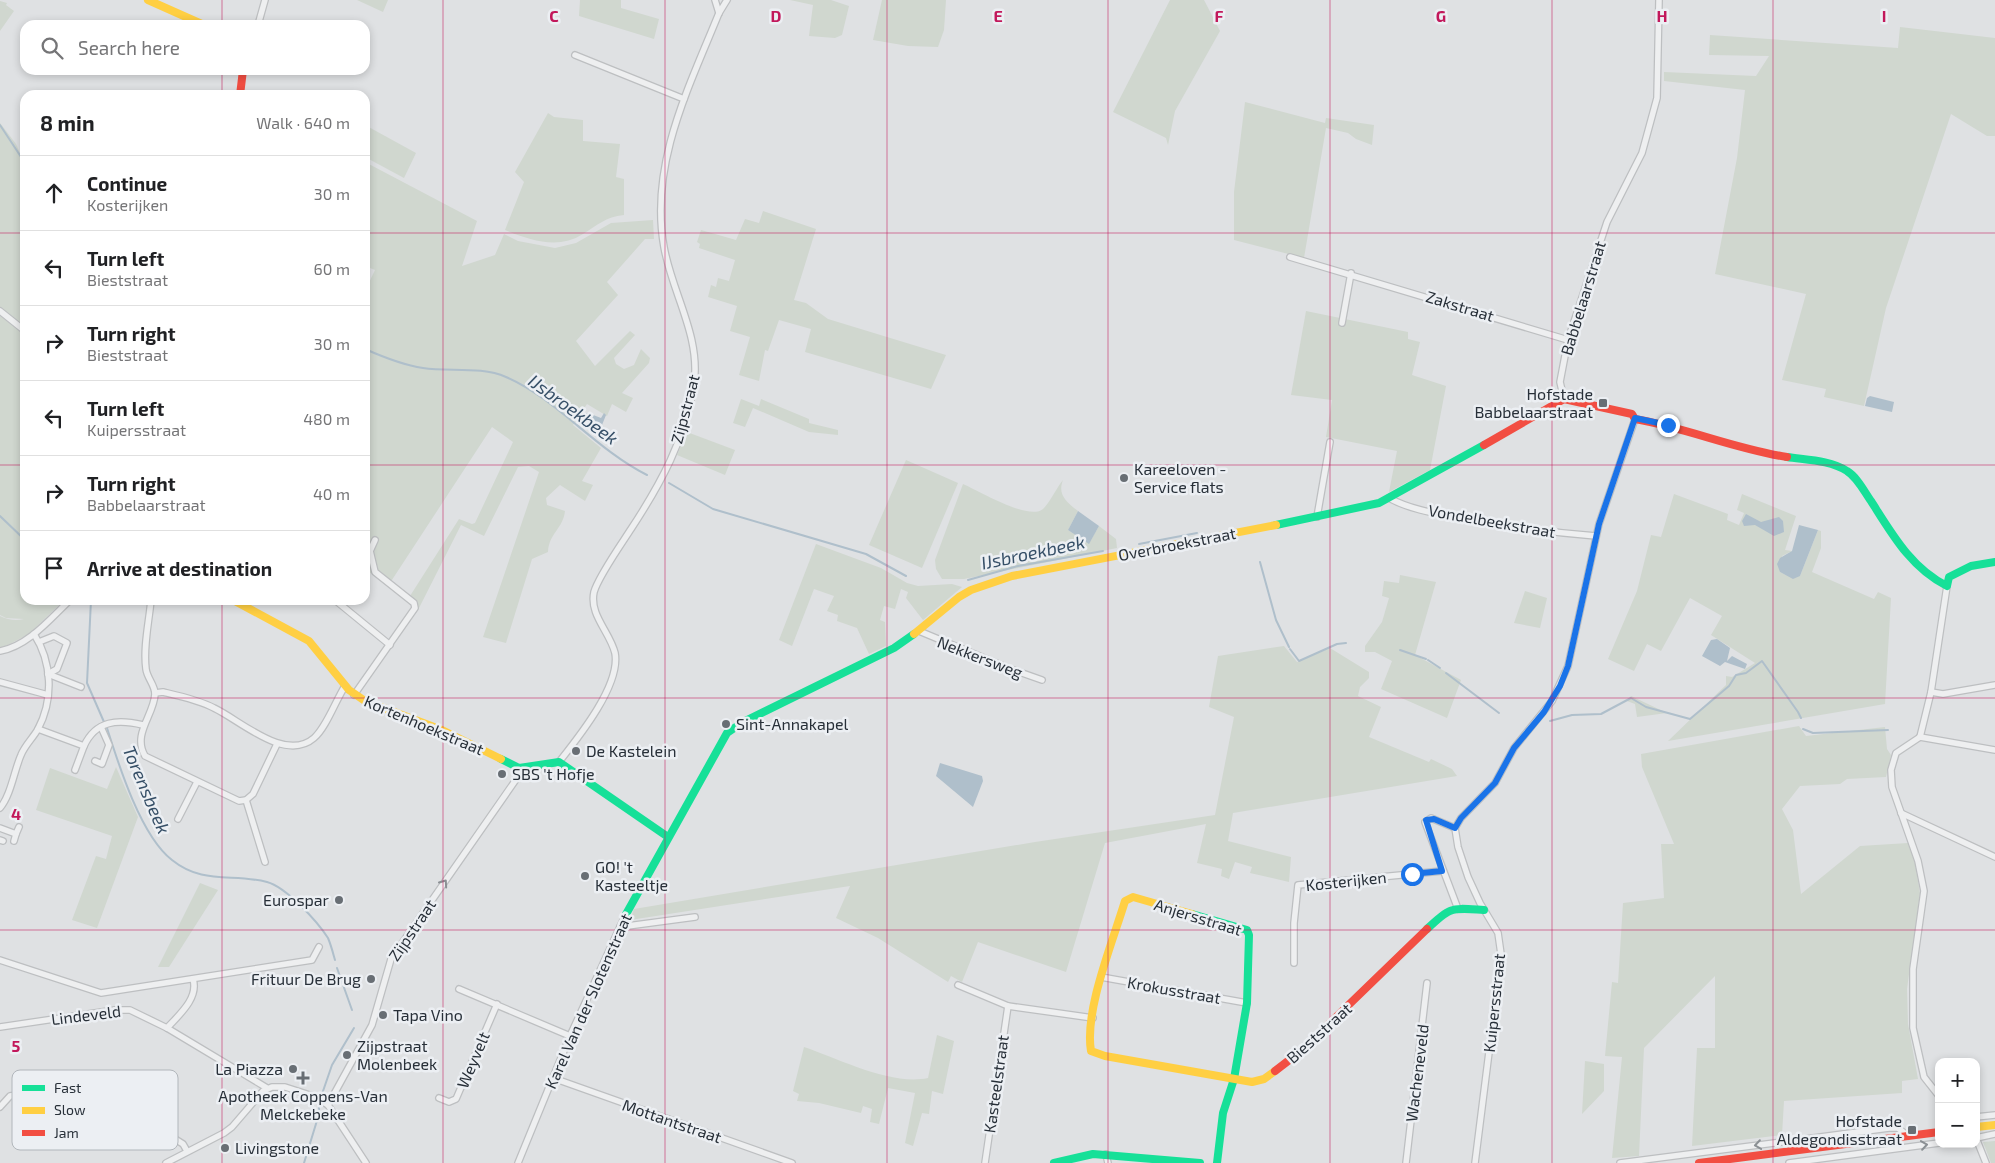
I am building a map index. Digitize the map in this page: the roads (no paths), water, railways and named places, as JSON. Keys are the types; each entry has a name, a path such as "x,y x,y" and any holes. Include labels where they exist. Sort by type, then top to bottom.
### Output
{"street":[{"path":"148,0 193,20"},
{"path":"259,20 265,0"},
{"path":"716,0 719,13"},
{"name":"Zijpstraat","path":"559,762 602,704 615,668 615,652 595,610 594,592 611,561 661,483 682,429 694,386 696,361 685,314 669,272 663,245 661,192 666,158 675,121 726,0"},
{"name":"Babbelaarstraat","path":"1564,399 1560,377 1568,340 1607,222 1642,153 1657,98 1659,0"},
{"path":"575,55 684,99"},
{"path":"240,90 242,75"},
{"name":"Zakstraat","path":"1290,257 1351,273 1568,340"},
{"path":"1342,323 1351,273"},
{"path":"0,311 20,327"},
{"path":"1564,399 1632,414 1635,418 1668,425 1754,452 1823,462 1847,471 1858,482 1900,546 1914,563 1934,580 1947,586"},
{"name":"Overbroekstraat","path":"980,586 1012,576 1095,559 1317,517 1389,498 1564,399"},
{"path":"1458,909 1425,822 1431,818 1455,828 1461,818 1495,783 1514,748 1544,712 1560,686 1568,666 1596,536 1635,418"},
{"path":"1317,517 1330,442"},
{"name":"Vondelbeekstraat","path":"1389,498 1398,503 1487,524 1596,536"},
{"path":"354,695 415,608 414,603 375,572 370,551 376,540"},
{"path":"1935,1091 1924,1077 1912,1028 1913,969 1924,891 1918,861 1892,787 1891,770 1896,753 1920,737 1931,692 1950,577 1960,570 1977,564 1995,562"},
{"name":"Karel Van der Slotenstraat","path":"518,1163 570,1036 625,916 719,744 728,733 743,722 880,656 919,631 958,597 980,586"},
{"path":"0,651 14,647 34,634 65,605"},
{"path":"150,605 145,663 148,679 155,693 151,710 143,725 141,745 145,756 238,801 246,800 258,786 277,744"},
{"name":"Kortenhoekstraat","path":"242,605 309,641 344,686 354,695 442,730 519,768"},
{"path":"341,605 390,645"},
{"name":"Nekkersweg","path":"919,631 999,665 1042,680"},
{"path":"0,808 22,753 38,729 48,695 48,674 39,642 34,634"},
{"path":"39,642 54,636 67,643 57,669 48,674"},
{"path":"48,674 81,687"},
{"path":"0,682 48,695"},
{"path":"1931,692 1943,694 1995,685"},
{"path":"155,693 163,692 212,707 277,744 304,744 316,736 344,686"},
{"path":"75,770 84,746 92,732 102,726 120,721 143,725"},
{"path":"95,762 102,764 109,745 102,726"},
{"path":"38,729 84,746"},
{"path":"1920,737 1995,750"},
{"path":"519,768 559,762 668,837"},
{"name":"Zijpstraat","path":"328,1104 372,1025 389,963 515,781 519,768"},
{"path":"178,819 197,782"},
{"path":"246,800 265,862"},
{"path":"1901,813 1995,857"},
{"path":"14,841 19,826"},
{"path":"0,828 16,834"},
{"name":"Kuipersstraat","path":"1455,828 1460,855 1484,910 1498,933 1500,954 1475,1163"},
{"name":"Kosterijken","path":"1294,963 1294,923 1298,884 1442,871"},
{"name":"Anjersstraat","path":"1132,897 1247,930 1249,935 1247,1003 1234,1079 1094,1053 1089,1048 1101,977 1125,901 1132,897"},
{"name":"Bieststraat","path":"1234,1079 1255,1082 1270,1075 1329,1025 1430,925 1449,909 1484,910"},
{"path":"620,927 695,917"},
{"path":"0,960 101,993 312,960 319,947"},
{"name":"Krokusstraat","path":"1101,977 1247,1003"},
{"path":"167,1028 191,1000 195,985 193,979"},
{"name":"Wacheneveld","path":"1406,1163 1428,983"},
{"path":"958,985 1008,1006 1093,1018"},
{"path":"459,989 570,1036"},
{"name":"Weyvelt","path":"439,1098 449,1102 456,1099 497,1004"},
{"name":"Kasteelstraat","path":"985,1163 1008,1006"},
{"name":"Lindeveld","path":"0,1027 115,1010 130,1010 167,1028 267,1088"},
{"name":"Mottantstraat","path":"553,1078 792,1163"},
{"path":"1217,1163 1224,1113 1234,1079"},
{"path":"166,1163 232,1127 267,1088 286,1087 313,1096 328,1104 366,1163"},
{"path":"0,1106 12,1096"},
{"path":"1980,1117 1995,1115"},
{"path":"1980,1127 1995,1125"},
{"path":"1620,1163 1889,1128 1898,1128 1908,1136"},
{"path":"1701,1153 1702,1163 1935,1134"},
{"path":"1980,1137 1995,1134"},
{"path":"178,1141 183,1144 187,1151"},
{"path":"1789,1163 1935,1144"},
{"path":"1980,1148 1986,1163"},
{"path":"1054,1163 1093,1154 1200,1163"},
{"path":"1106,1154 1108,1163"}],"water":[{"path":"1870,396 1894,402 1892,412 1865,406 1867,398"},
{"path":"581,413 588,413 601,418 604,413 606,415 598,435 596,435 596,431 582,423 578,417"},
{"path":"1078,511 1099,526 1089,544 1068,530"},
{"path":"1746,514 1761,522 1779,517 1783,521 1784,532 1774,536 1755,525 1744,526 1742,521"},
{"path":"1799,525 1818,530 1800,576 1793,579 1780,572 1777,564 1780,558 1792,551"},
{"path":"1717,639 1730,648 1727,661 1732,656 1747,664 1745,669 1725,662 1720,666 1702,656 1711,640"},
{"path":"940,763 982,776 983,781 973,807 936,776"}],"waterway":[{"name":"IJsbroekbeek","path":"0,125 20,155"},
{"name":"IJsbroekbeek","path":"370,351 416,367 486,372 506,377 525,386 610,452 647,475"},
{"name":"IJsbroekbeek","path":"669,483 713,509 866,554 906,576"},
{"name":"Torensbeek","path":"0,516 20,535"},
{"name":"IJsbroekbeek","path":"1139,544 1197,533"},
{"name":"IJsbroekbeek","path":"968,580 1018,566 1103,551"},
{"name":"IJsbroekbeek","path":"1260,562 1276,620 1289,647"},
{"name":"Torensbeek","path":"91,605 87,683 104,722"},
{"name":"IJsbroekbeek","path":"1290,649 1299,661 1337,644 1346,643"},
{"name":"IJsbroekbeek","path":"1400,650 1426,659"},
{"name":"IJsbroekbeek","path":"1428,660 1440,668"},
{"name":"IJsbroekbeek","path":"1550,721 1572,715 1601,714 1631,698 1646,707 1690,719 1729,686 1736,675 1746,673 1762,661 1801,718"},
{"name":"IJsbroekbeek","path":"1446,673 1499,713"},
{"name":"Torensbeek","path":"107,728 132,799 150,835 161,849 172,860 195,873 206,876 254,879 275,885 283,890 301,905 323,931 328,938 335,960"},
{"name":"IJsbroekbeek","path":"1803,729 1813,733 1888,730"},
{"name":"Torensbeek","path":"337,968 352,1010"},
{"name":"Torensbeek","path":"322,1094 332,1065 354,1028"},
{"name":"Torensbeek","path":"304,1163 319,1114 319,1107"}],"place":[{"name":"Hofstade Babbelaarstraat","path":"1603,403"},
{"name":"Kareeloven - Service flats","path":"1124,478"},
{"name":"Sint-Annakapel","path":"726,724"},
{"name":"De Kastelein","path":"576,751"},
{"name":"SBS 't Hofje","path":"502,774"},
{"name":"GO! 't Kasteeltje","path":"585,876"},
{"name":"Eurospar","path":"339,900"},
{"name":"Frituur De Brug","path":"371,979"},
{"name":"Tapa Vino","path":"383,1015"},
{"name":"Zijpstraat Molenbeek","path":"347,1055"},
{"name":"La Piazza","path":"293,1069"},
{"name":"Apotheek Coppens-Van Melckebeke","path":"303,1078"},
{"name":"Hofstade Aldegondisstraat","path":"1912,1130"},
{"name":"Livingstone","path":"225,1148"}]}
